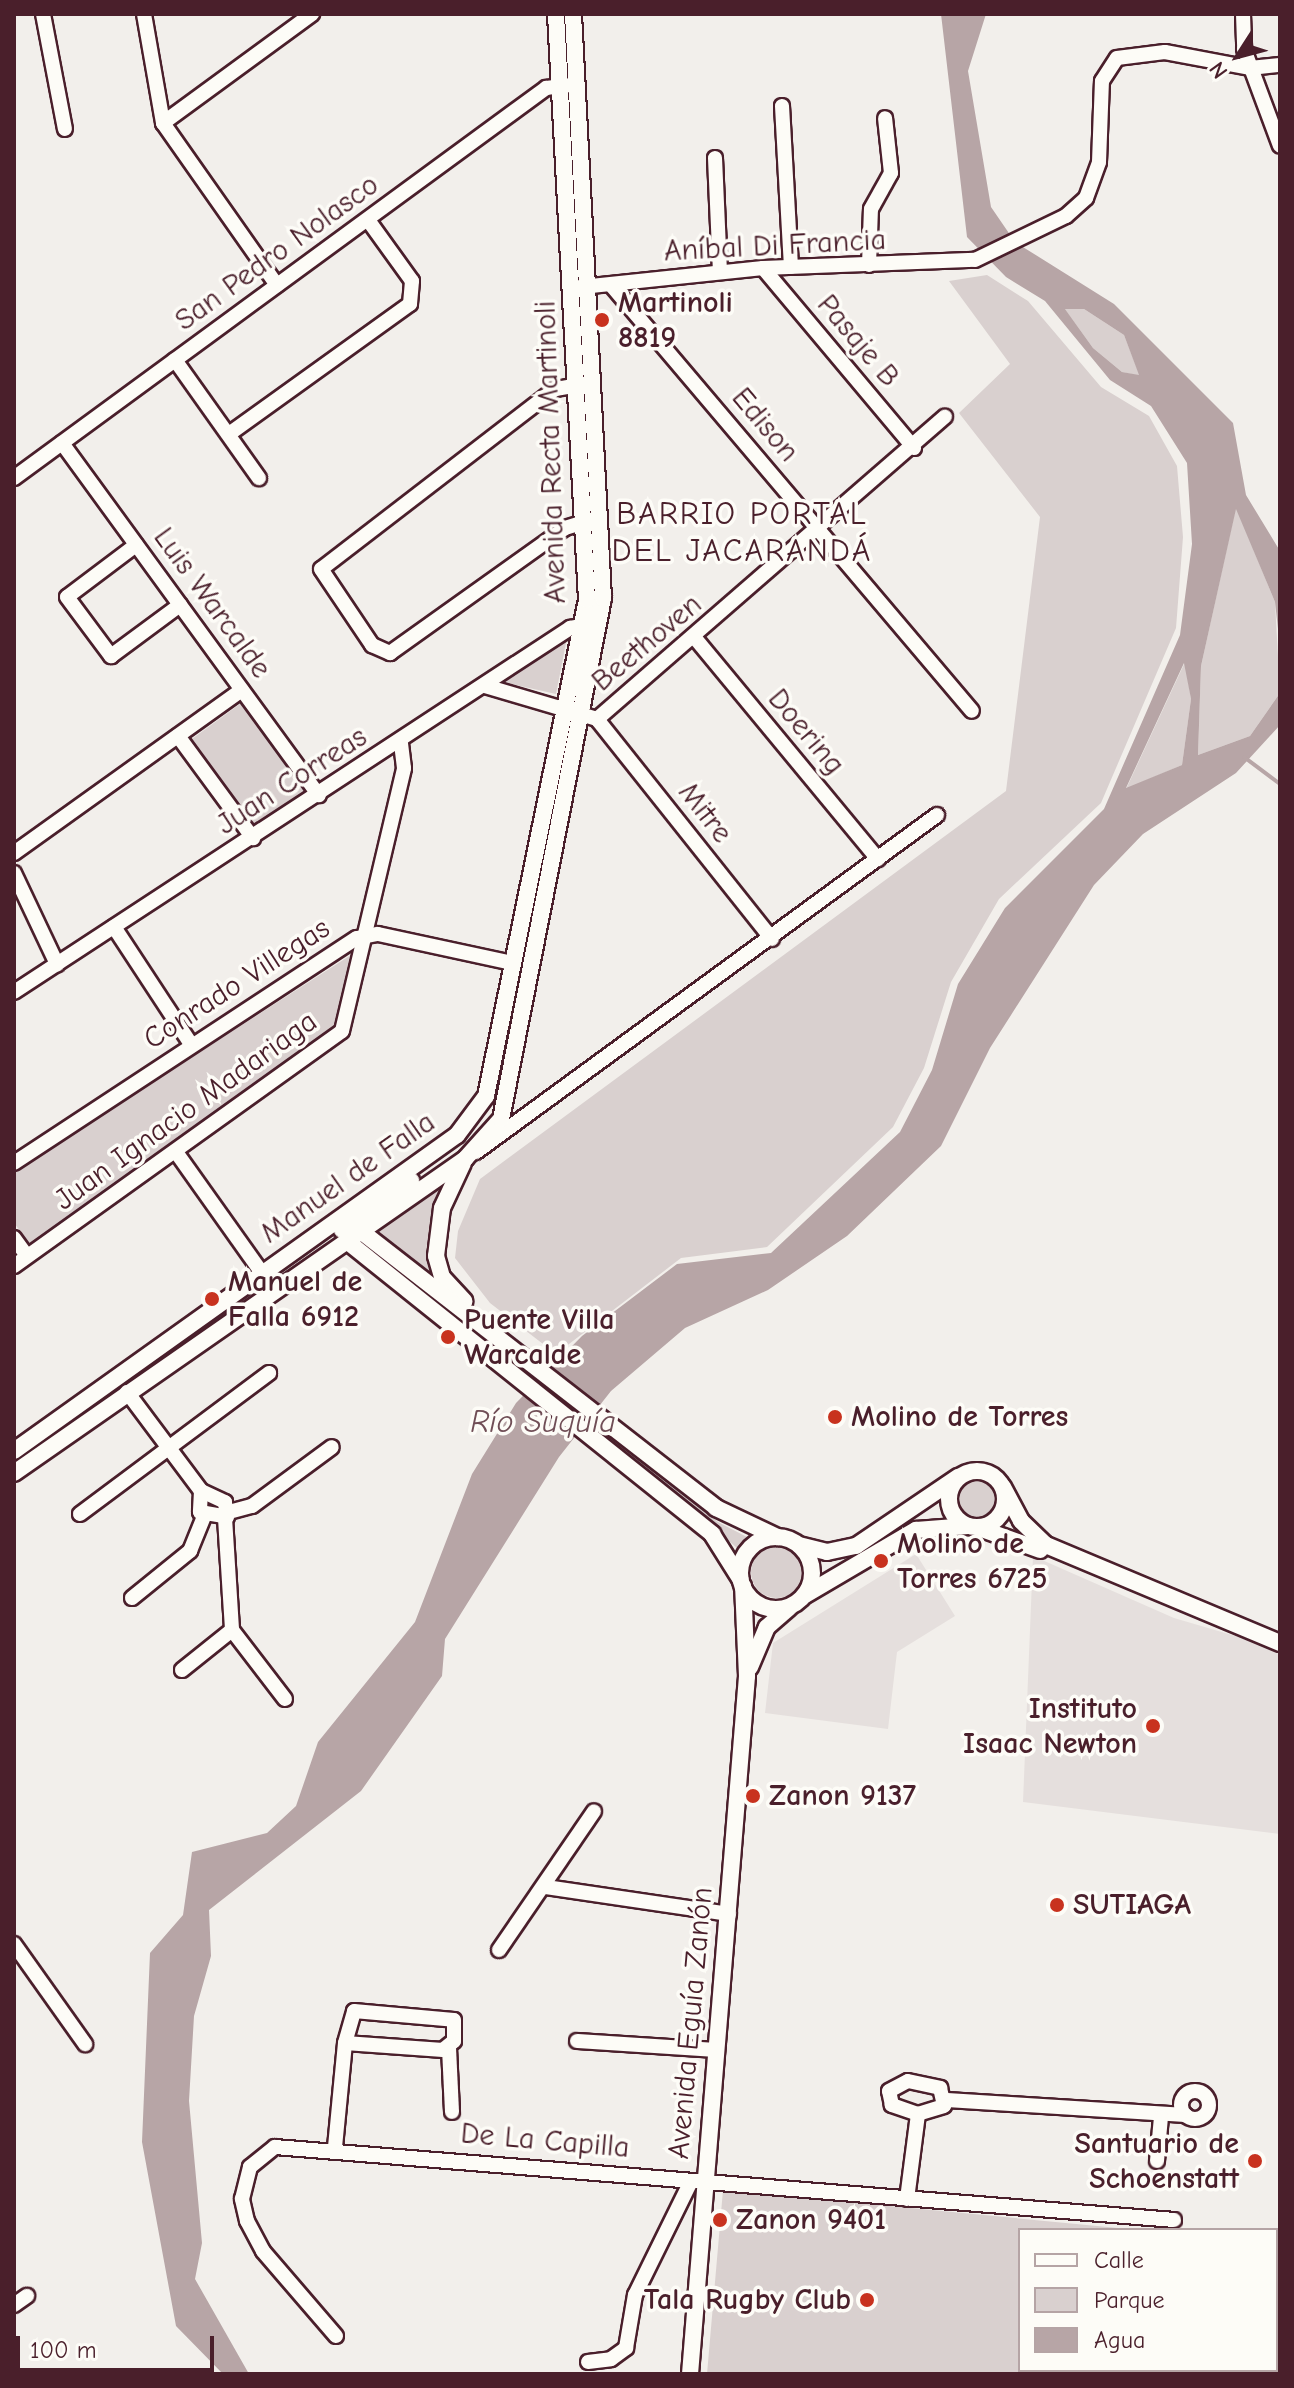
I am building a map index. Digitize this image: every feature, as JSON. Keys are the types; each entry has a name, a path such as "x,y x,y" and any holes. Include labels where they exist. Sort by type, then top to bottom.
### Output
{"main road":[{"name":"Avenida Recta Martinoli","path":"556,14 569,85"},
{"name":"Avenida Recta Martinoli","path":"352,1234 473,1132 593,624 594,520 569,85 573,14"},
{"name":"Avenida Recta Martinoli","path":"505,1107 574,709"},
{"name":"Manuel de Falla","path":"14,1473 352,1234 470,1156 493,1136 505,1107"},
{"name":"Manuel de Falla","path":"14,1451 476,1115"},
{"path":"470,1156 442,1208 438,1268 516,1351"},
{"path":"268,1269 352,1234"},
{"path":"352,1234 516,1351 726,1515 820,1551 849,1549 958,1477 983,1471 1003,1487 1021,1521 1046,1545 1142,1590"},
{"path":"352,1234 509,1371 719,1540 742,1583 765,1607 799,1600 916,1530 972,1527 1003,1511 1003,1487"},
{"path":"958,1477 950,1509 972,1527 1280,1643"},
{"path":"742,1583 748,1552 785,1539"},
{"path":"785,1539 811,1566 799,1600"},
{"name":"Avenida Eguía Zanón","path":"690,2374 699,2182 717,2050 747,1676 742,1583"},
{"name":"Avenida Eguía Zanón","path":"747,1676 767,1627 799,1600"},
{"path":"1238,1629 1280,1637"}],"street":[{"path":"43,14 65,129"},
{"path":"144,14 163,123 277,285"},
{"path":"163,123 312,14"},
{"path":"1243,14 1250,68 1280,146"},
{"name":"Aníbal Di Francia","path":"580,287 763,268 971,261 1066,216 1097,175 1102,81 1117,58 1201,54 1250,68"},
{"path":"1250,68 1280,65"},
{"name":"San Pedro Nolasco","path":"14,478 546,88 569,85"},
{"path":"782,106 791,267"},
{"path":"869,265 871,209 891,173 885,118"},
{"path":"715,158 720,272"},
{"path":"229,434 410,304 412,281 368,220"},
{"name":"Pasaje B","path":"763,268 914,448"},
{"name":"Edison","path":"611,285 972,711"},
{"path":"175,360 259,478"},
{"path":"585,384 555,389 324,560 323,577 372,645 396,651 594,520"},
{"name":"Beethoven","path":"597,719 821,530 945,417"},
{"name":"Luis Warcalde","path":"62,443 319,795"},
{"path":"136,545 67,597 111,656 180,605"},
{"name":"Juan Correas","path":"14,992 485,686 593,624"},
{"name":"Doering","path":"695,638 878,859"},
{"path":"485,686 574,709 597,719"},
{"path":"14,853 242,690"},
{"name":"Mitre","path":"597,719 772,939"},
{"path":"178,736 253,838"},
{"name":"Juan Ignacio Madariaga","path":"14,1266 342,1031 369,934 404,768 401,742"},
{"name":"Manuel de Falla","path":"470,1156 772,939 937,815"},
{"path":"14,873 57,964"},
{"path":"114,927 191,1044"},
{"name":"Conrado Villegas","path":"14,1163 191,1044 369,934 512,963"},
{"path":"505,1107 533,1113"},
{"path":"176,1152 268,1269"},
{"path":"14,1238 27,1256"},
{"path":"80,1514 269,1373"},
{"path":"127,1392 201,1491 204,1516 190,1551 132,1598"},
{"path":"204,1516 227,1515 252,1506 332,1447"},
{"path":"201,1491 218,1496 227,1515 232,1630 285,1699"},
{"path":"182,1670 232,1630"},
{"path":"499,1950 546,1887 594,1811"},
{"path":"546,1887 729,1914"},
{"path":"14,1944 85,2044"},
{"path":"335,2147 345,2043 354,2011 443,2016 454,2020 449,2048 452,2112"},
{"path":"577,2041 717,2050"},
{"path":"345,2043 449,2048"},
{"path":"947,2100 939,2110 918,2114 892,2105 893,2086 933,2084 947,2100 1161,2117 1186,2115"},
{"path":"907,2199 918,2114"},
{"path":"1157,2161 1161,2117"},
{"name":"De La Capilla","path":"336,2336 296,2289 247,2221 242,2199 250,2167 275,2147 335,2147 699,2182 1174,2220"},
{"path":"588,2362 611,2359 626,2348 635,2295 699,2182"},
{"path":"14,2305 27,2296"}],"shaded area":[{"path":"916,1554 955,1616 897,1652 888,1729 765,1713 773,1643"},
{"name":"Instituto Isaac Newton","path":"1033,1556 1174,1618 1280,1649 1280,1834 1023,1802"}],"green space":[{"path":"987,275 1028,301 1101,387 1149,416 1177,466 1183,537 1176,628 1101,803 999,899 951,982 924,1068 893,1127 767,1247 681,1258 556,1354 490,1303 455,1258 458,1231 480,1179 1006,791 1040,517 959,413 1010,364 949,281"},
{"path":"1064,308 1084,309 1124,335 1140,376 1122,372 1093,348"},
{"path":"1236,507 1275,602 1280,693 1250,736 1198,755 1201,666"},
{"path":"567,638 556,694 502,682"},
{"path":"1185,662 1191,699 1182,765 1126,789"},
{"path":"244,701 309,790 254,829 190,740"},
{"path":"357,951 341,1013 327,1035 30,1244 14,1223 14,1172"},
{"path":"444,1182 426,1248 433,1282 374,1232"},
{"path":"630,1454 718,1522 747,1537 737,1548"},
{"path":"977,1481 990,1486 995,1499 990,1512 977,1517 964,1512 959,1499 964,1486"},
{"path":"777,1546 795,1554 803,1572 795,1590 777,1598 759,1590 751,1572 759,1554"},
{"name":"Tala Rugby Club","path":"723,2190 1118,2228 1018,2228 1018,2372 1237,2374 707,2374"}],"water":[{"name":"Río Suquía","path":"941,14 986,14 968,71 991,207 1015,242 1114,304 1233,423 1246,495 1280,551 1280,647 1275,602 1236,509 1201,666 1198,755 1250,736 1280,693 1280,725 1236,773 1143,834 1094,885 990,1048 941,1146 847,1236 768,1290 685,1328 611,1391 559,1457 445,1639 442,1676 361,1791 209,1910 211,1956 194,2016 189,2101 202,2243 195,2279 249,2374 223,2374 176,2326 142,2142 150,1953 183,1915 192,1852 267,1833 296,1806 318,1742 415,1622 472,1474 516,1403 582,1336 677,1264 771,1253 900,1132 932,1070 958,984 1005,908 1104,809 1180,635 1192,544 1187,463 1151,406 1110,380 1045,301 1006,277 967,237","holes":["1065,309 1084,309 1124,335 1139,375 1122,372 1093,348","1184,663 1191,699 1182,765 1126,788"]}],"waterway":[{"path":"1244,757 1280,784"}],"place":[{"name":"Martinoli 8819","path":"602,320"},
{"name":"Manuel de Falla 6912","path":"212,1299"},
{"name":"Puente Villa Warcalde","path":"448,1337"},
{"name":"Molino de Torres","path":"835,1417"},
{"name":"Molino de Torres 6725","path":"881,1561"},
{"name":"Instituto Isaac Newton","path":"1153,1726"},
{"name":"Zanon 9137","path":"753,1796"},
{"name":"SUTIAGA","path":"1057,1905"},
{"name":"Santuario de Schoenstatt","path":"1255,2161"},
{"name":"Zanon 9401","path":"720,2220"},
{"name":"Tala Rugby Club","path":"867,2300"}],"district":[{"name":"BARRIO PORTAL DEL JACARANDÁ","path":"742,534"}]}
